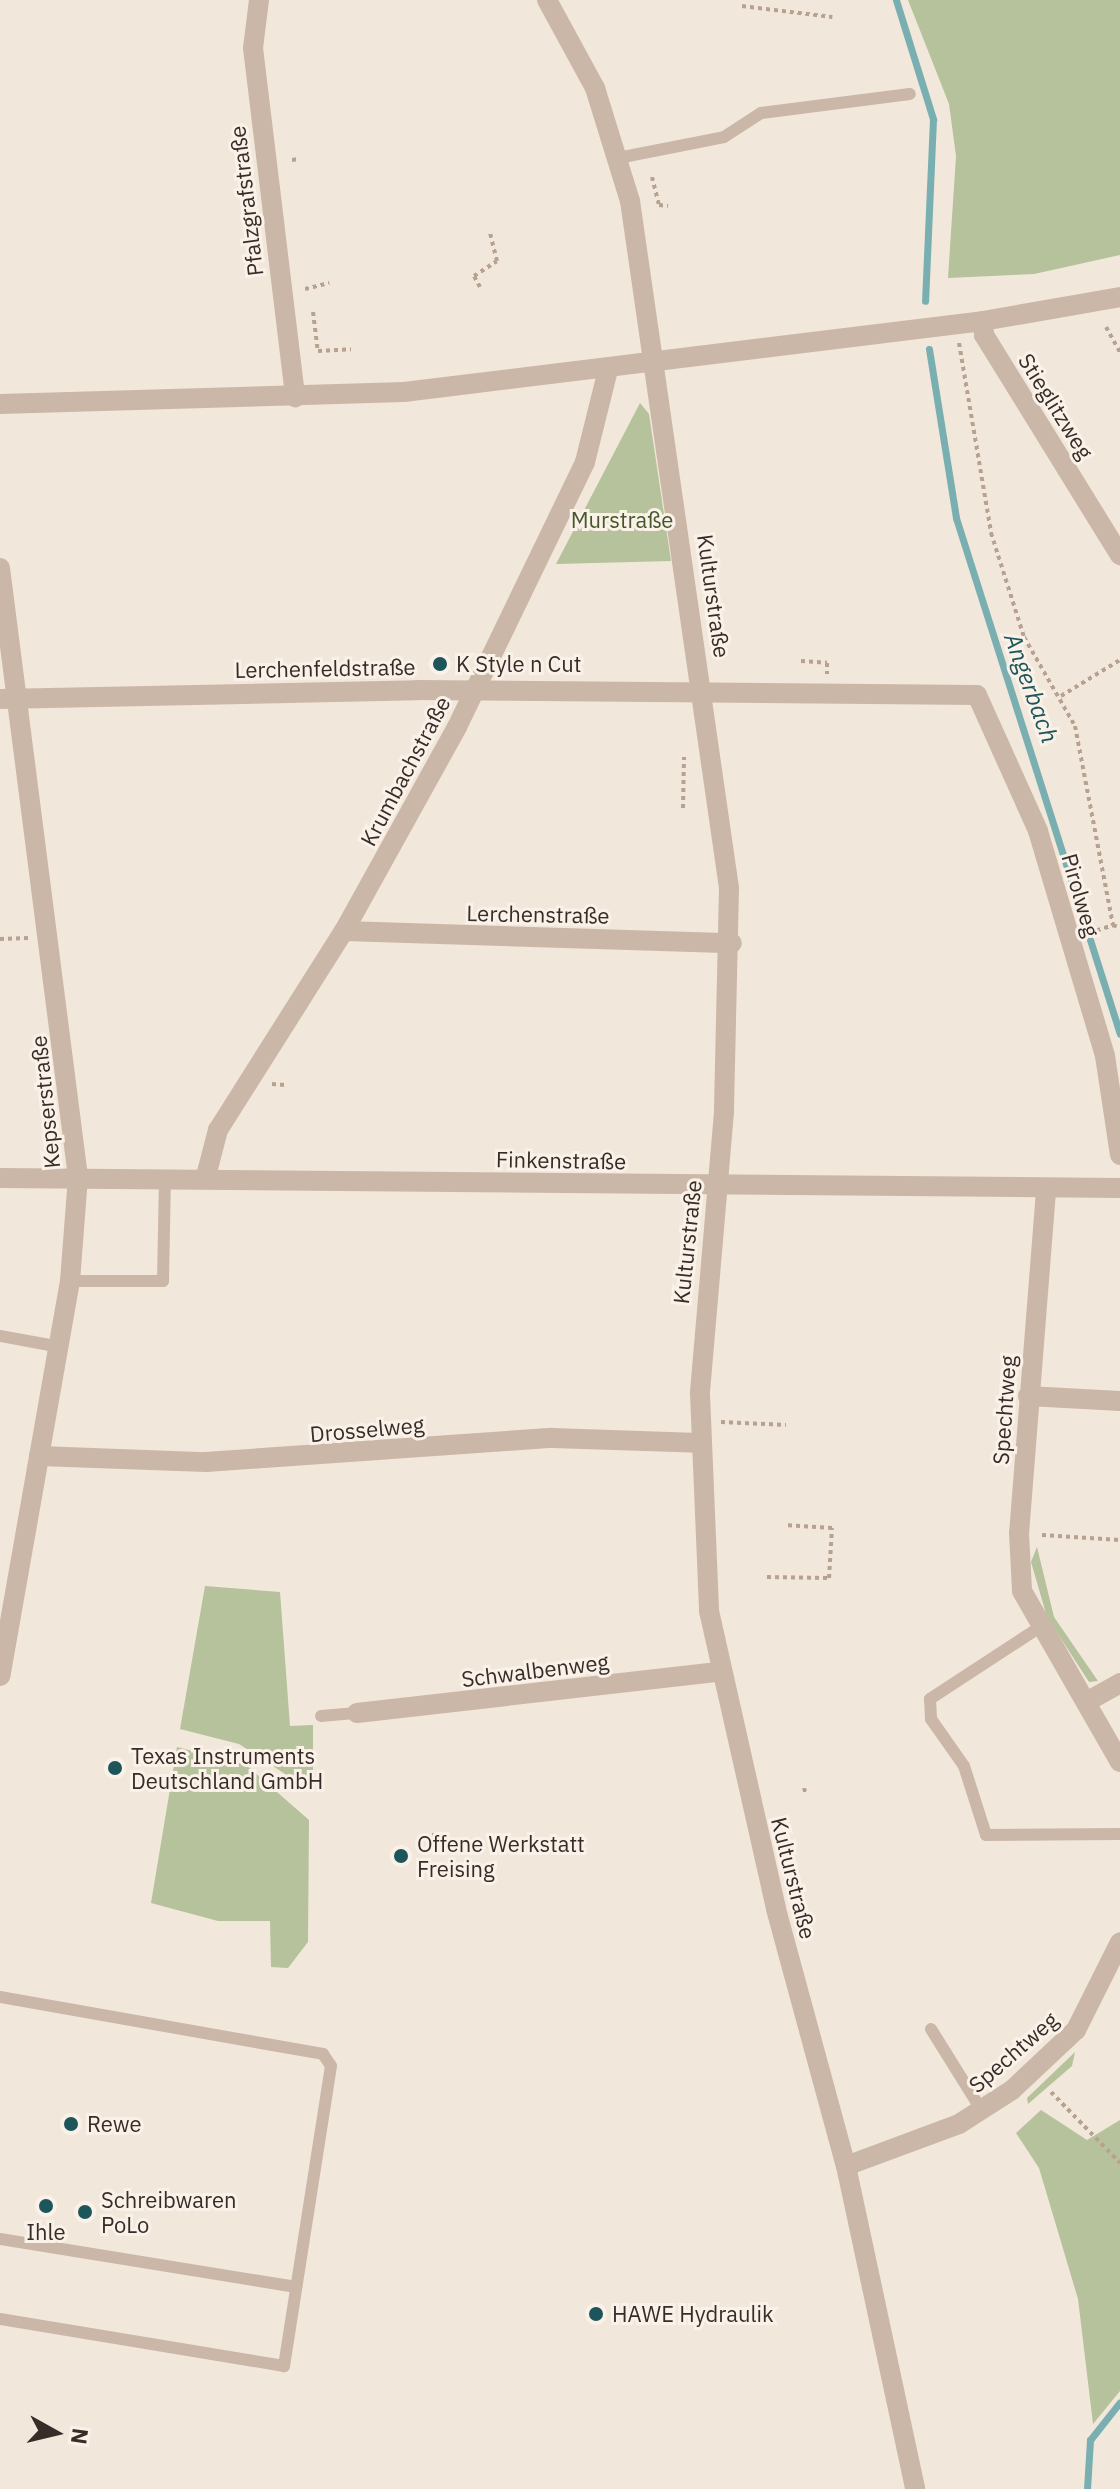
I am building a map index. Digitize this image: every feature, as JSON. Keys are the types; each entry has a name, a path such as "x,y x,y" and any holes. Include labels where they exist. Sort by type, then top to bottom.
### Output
{"street":[{"name":"Pfalzgrafstraße","path":"259,0 253,48 295,397"},
{"name":"Kulturstraße","path":"547,0 595,88 618,158 655,357 704,695 732,943 699,1443 703,1565 718,1672 846,2166 915,2489"},
{"path":"0,404 295,397 608,370 655,357 983,321 1120,297"},
{"name":"Stieglitzweg","path":"983,321 984,335 1120,555"},
{"name":"Krumbachstraße","path":"206,1176 218,1130 344,931 474,690 585,462 608,370"},
{"name":"Kepserstraße","path":"0,568 9,700 78,1177 70,1281 55,1346 0,1676"},
{"name":"Lerchenfeldstraße","path":"9,700 474,690 704,695 977,695 984,702"},
{"name":"Pirolweg","path":"984,702 1038,831 1105,1056 1120,1155"},
{"name":"Lerchenstraße","path":"344,931 732,943"},
{"name":"Finkenstraße","path":"0,1178 206,1176 717,1188 1046,1191 1120,1188"},
{"name":"Spechtweg","path":"1046,1191 1019,1533 1022,1591 1037,1629 1088,1701 1120,1762"},
{"path":"1028,1396 1120,1401"},
{"name":"Drosselweg","path":"39,1456 206,1462 552,1438 699,1443"},
{"name":"Schwalbenweg","path":"357,1713 718,1672"},
{"path":"1088,1701 1120,1683"},
{"name":"Spechtweg","path":"846,2166 982,2111 1076,2030 1120,1942"}],"lane":[{"path":"618,158 724,137 761,113 910,94"},
{"path":"70,1281 163,1281 165,1176"},
{"path":"0,1336 55,1346"},
{"path":"1037,1629 930,1699 931,1719 964,1766 986,1835 1120,1834"},
{"path":"321,1716 357,1713"},
{"path":"0,1997 329,2059 284,2366 0,2319"},
{"path":"931,2029 982,2111"},
{"path":"0,2239 296,2287"}],"path":[{"path":"742,6 832,17"},
{"path":"292,160 299,159"},
{"path":"652,177 659,205 668,206"},
{"path":"480,287 474,276 497,261 490,232"},
{"path":"291,289 329,283"},
{"path":"313,312 318,351 351,349"},
{"path":"1106,327 1120,352"},
{"path":"958,341 991,533 1024,637 1061,696 1086,761 1113,925 1120,928"},
{"path":"1061,696 1120,660"},
{"path":"801,661 827,663 827,680"},
{"path":"683,808 684,757"},
{"path":"0,939 34,938"},
{"path":"711,1422 786,1425"},
{"path":"767,1577 829,1578 832,1528 784,1525"},
{"path":"1019,1533 1120,1540"},
{"path":"804,1788 806,1795"},
{"path":"432,1835 442,1835"},
{"path":"1051,2092 1120,2163"}],"green space":[{"path":"908,0 1120,0 1120,255 1034,274 948,278 956,156 949,104"},
{"name":"Murstraße","path":"640,403 649,414 671,561 556,564"},
{"path":"1037,1547 1054,1617 1098,1681 1089,1682 1047,1617 1031,1562"},
{"path":"205,1586 280,1592 290,1726 313,1725 313,1771 302,1785 239,1744 180,1729"},
{"path":"177,1747 246,1765 309,1820 308,1942 288,1968 271,1967 270,1921 218,1921 151,1903"},
{"path":"1075,2052 1072,2066 1028,2104 1027,2098"},
{"path":"1041,2110 1087,2140 1120,2120 1120,2391 1093,2424 1078,2299 1039,2168 1016,2133"}],"waterway":[{"name":"Angerbach","path":"896,0 933,119 925,301"},
{"name":"Angerbach","path":"929,349 956,518 1120,1034"},
{"name":"Angerbach","path":"1087,2489 1090,2440 1120,2402"}],"place":[{"name":"K Style n Cut","path":"440,664"},
{"name":"Texas Instruments Deutschland GmbH","path":"115,1768"},
{"name":"Offene Werkstatt Freising","path":"401,1856"},
{"name":"Rewe","path":"71,2124"},
{"name":"Ihle","path":"46,2206"},
{"name":"Schreibwaren PoLo","path":"85,2212"},
{"name":"HAWE Hydraulik","path":"596,2314"}]}
